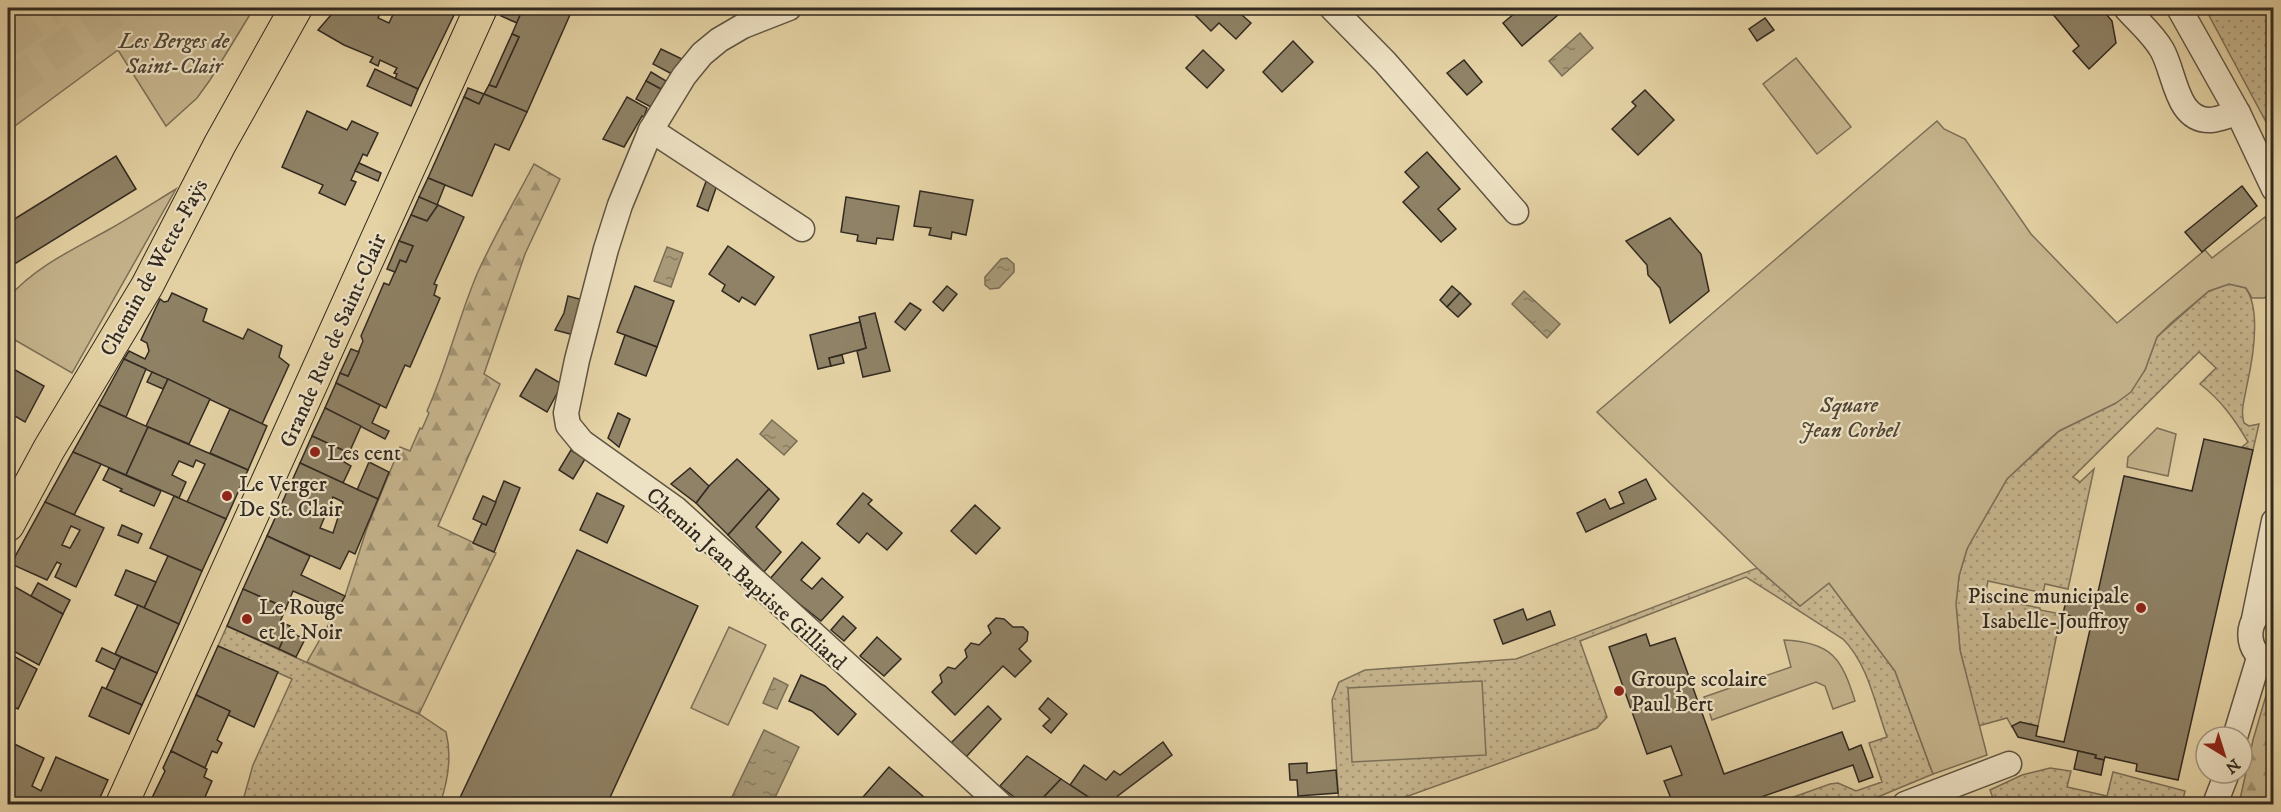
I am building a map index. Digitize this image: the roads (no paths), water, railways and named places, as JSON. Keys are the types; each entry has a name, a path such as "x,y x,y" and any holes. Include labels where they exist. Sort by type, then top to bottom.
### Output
{"main road":[{"name":"Chemin de Wette-Faÿs","path":"8,525 49,449 147,286 220,144 296,8"},
{"name":"Grande Rue de Saint-Clair","path":"122,804 481,8"}],"street":[{"name":"Chemin Jean Baptiste Gilliard","path":"789,8 743,26 719,40 702,54 684,76 651,130 627,186 606,249 577,360 566,413 568,425 582,442 676,510 1000,804"},
{"path":"1332,8 1385,62 1516,212"},
{"path":"2126,8 2163,51 2183,104 2189,113 2201,119 2212,120 2238,113"},
{"path":"2179,8 2238,113 2274,189"},
{"path":"651,130 801,229"},
{"path":"2240,725 2266,661 2250,644 2249,635 2264,612 2274,521"},
{"path":"1905,804 2009,764"},
{"path":"2215,804 2222,785"}],"water":[{"path":"1580,33 1593,48 1562,76 1549,61"},
{"path":"667,247 683,253 671,287 654,281"},
{"path":"1007,258 1014,264 1014,272 999,288 990,289 985,285 985,277 1001,259"},
{"path":"1524,291 1560,324 1547,338 1512,304"},
{"path":"772,420 797,441 784,455 760,434"},
{"path":"774,678 788,685 777,709 763,703"},
{"path":"764,730 799,747 772,804 747,804 732,797"}],"tunnel":[{"path":"8,41 52,8"},
{"path":"8,86 119,8"}],"place":[{"name":"Les cent","path":"315,452"},
{"name":"Le Verger De St. Clair","path":"227,496"},
{"name":"Piscine municipale Isabelle-Jouffroy","path":"2141,608"},
{"name":"Le Rouge et le Noir","path":"247,619"},
{"name":"Groupe scolaire Paul Bert","path":"1619,691"}],"park label":[{"name":"Les Berges de Saint-Clair","path":"174,52"},
{"name":"Square Jean Corbel","path":"1849,416"}]}
